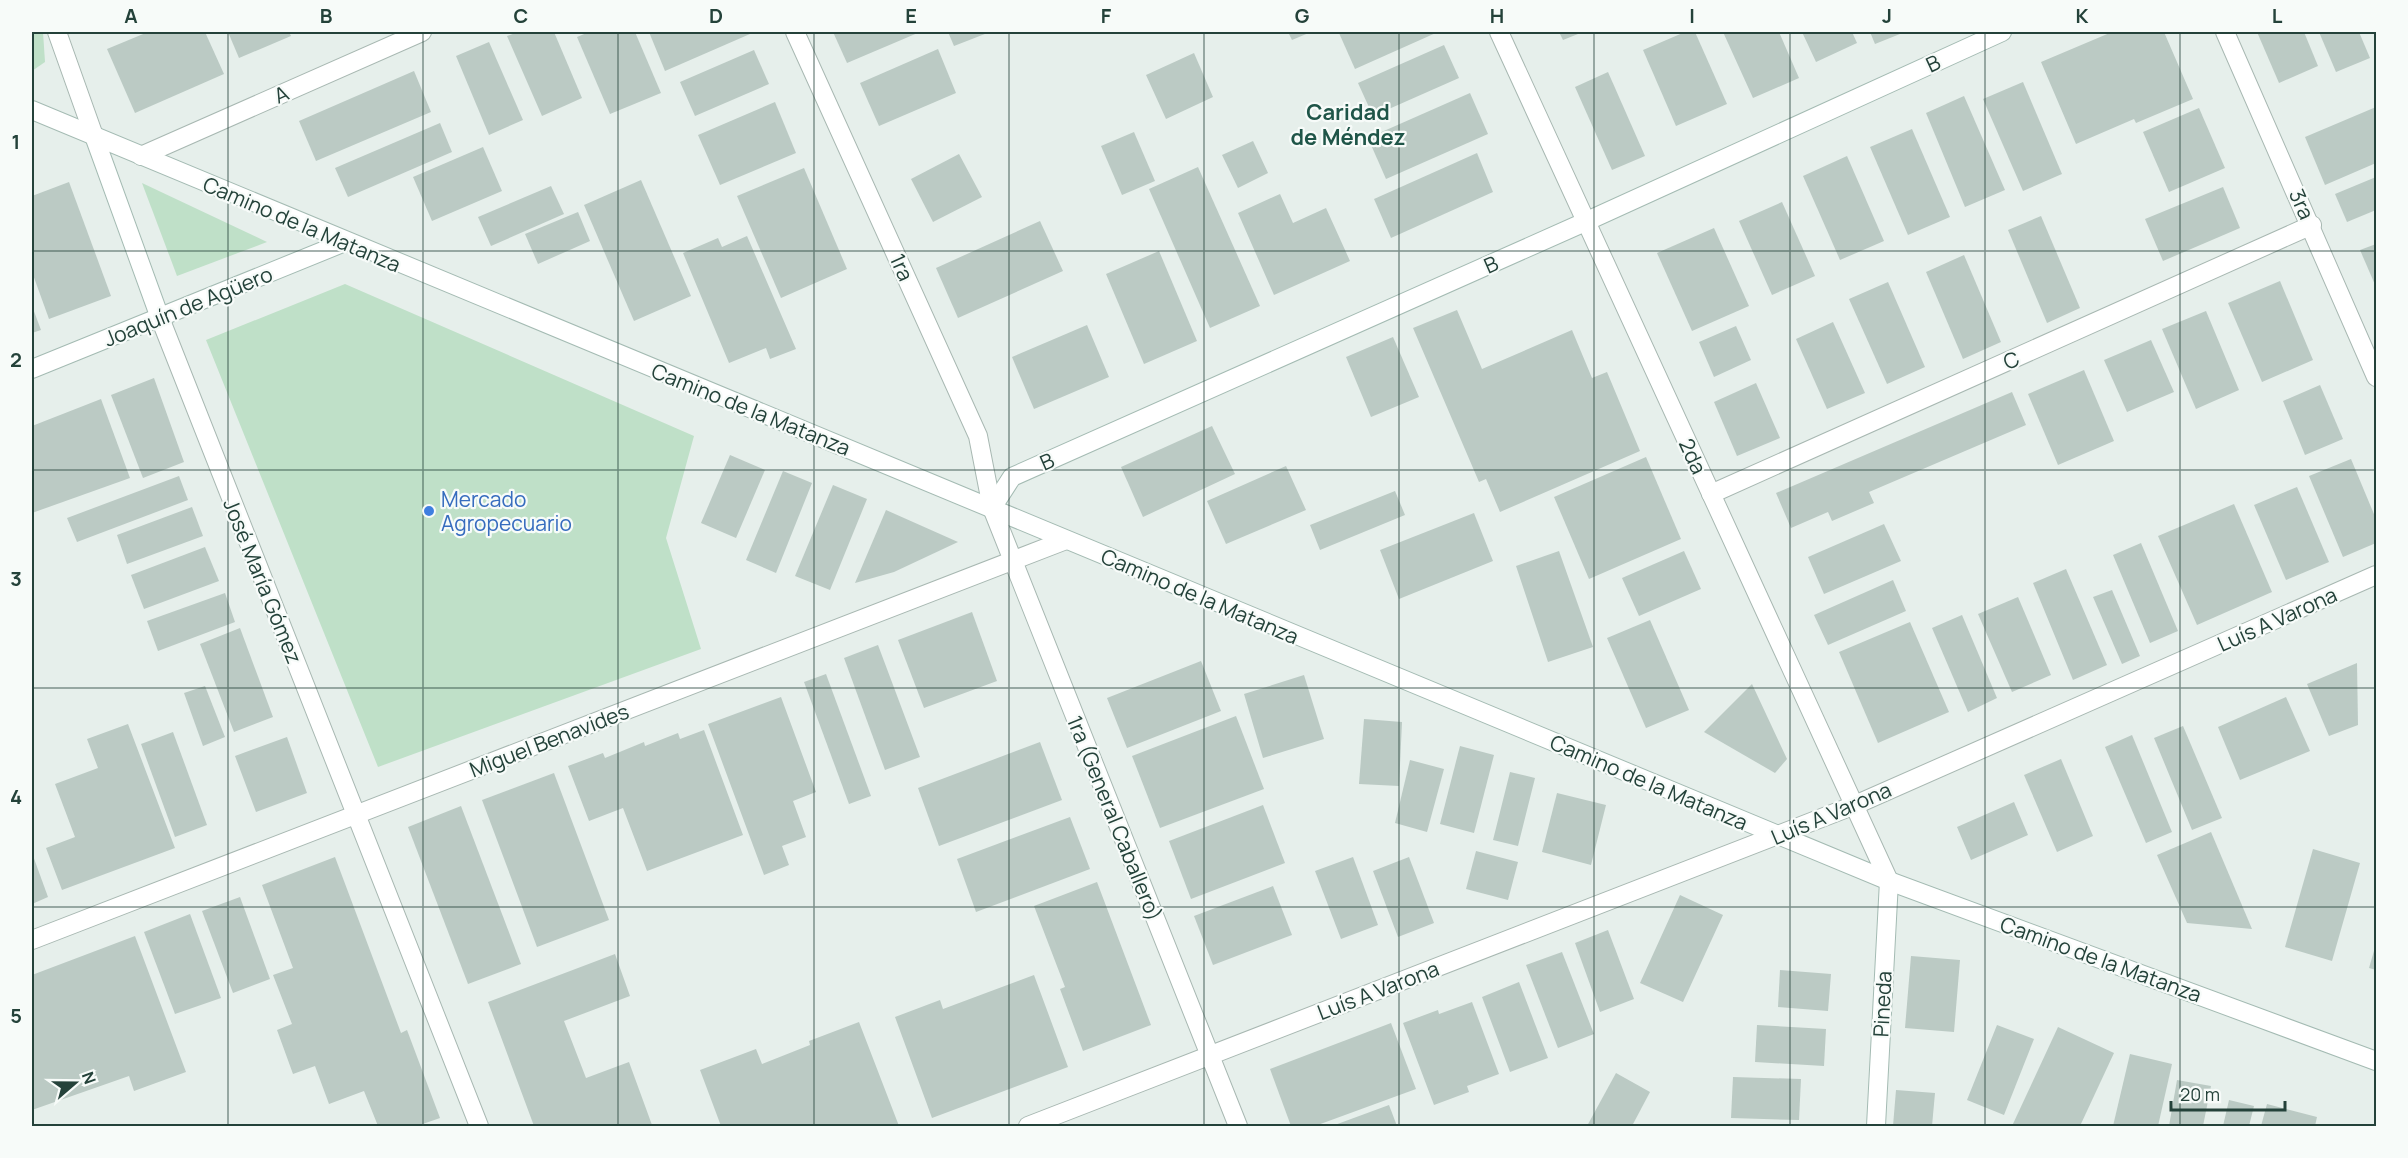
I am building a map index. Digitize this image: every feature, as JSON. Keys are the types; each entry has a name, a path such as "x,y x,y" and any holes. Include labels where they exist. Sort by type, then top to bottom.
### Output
{"street":[{"name":"José María Gómez","path":"57,32 160,318 479,1126"},
{"name":"A","path":"141,156 422,32"},
{"name":"1ra","path":"795,32 978,436 992,508"},
{"name":"2da","path":"1499,32 1889,881"},
{"name":"B","path":"992,508 1012,477 1585,222 2002,32"},
{"name":"3ra","path":"2225,32 2312,225 2376,377"},
{"name":"Camino de la Matanza","path":"32,110 345,242 1889,881 2376,1061"},
{"name":"C","path":"1711,495 2312,225"},
{"name":"Joaquín de Agüero","path":"32,369 345,242"},
{"name":"1ra (General Caballero)","path":"992,508 1238,1126"},
{"name":"Miguel Benavides","path":"32,940 1065,540"},
{"name":"Luís A Varona","path":"1028,1126 1855,805 2376,575"},
{"name":"Pineda","path":"1876,1126 1889,881"}],"green space":[{"path":"32,32 43,32 45,62 32,71"},
{"path":"142,183 267,242 177,276"},
{"path":"345,284 694,436 666,538 701,649 378,767 206,340"}],"building":[{"path":"148,32 205,32 224,74 135,113 107,49"},
{"path":"228,32 289,32 291,36 239,58"},
{"path":"518,32 554,32 582,98 542,116 507,36"},
{"path":"589,32 635,32 661,93 610,114 577,37"},
{"path":"649,32 749,32 750,34 665,71"},
{"path":"833,32 920,32 847,63"},
{"path":"948,32 990,32 954,46"},
{"path":"1288,32 1311,32 1292,40"},
{"path":"1438,32 1355,69 1339,33"},
{"path":"1559,32 1583,32 1563,40"},
{"path":"1685,32 1695,32 1727,104 1676,126 1643,50"},
{"path":"1723,32 1779,32 1799,78 1753,98"},
{"path":"1802,32 1852,32 1857,43 1816,62"},
{"path":"1870,32 1905,32 1875,44"},
{"path":"2112,32 2164,32 2193,99 2136,123 2134,119 2076,144 2041,62"},
{"path":"2257,32 2304,32 2318,66 2279,83"},
{"path":"2319,32 2359,32 2370,58 2336,72"},
{"path":"489,42 523,120 489,135 456,56"},
{"path":"1444,45 1459,78 1373,116 1358,83"},
{"path":"938,49 956,93 879,126 860,83"},
{"path":"754,50 769,84 695,116 680,82"},
{"path":"1194,53 1213,97 1166,119 1146,75"},
{"path":"414,71 431,112 316,161 299,121"},
{"path":"1608,72 1645,156 1612,170 1575,87"},
{"path":"2023,82 2062,174 2023,191 1983,99"},
{"path":"1470,93 1488,134 1386,179 1368,138"},
{"path":"1964,96 2005,190 1965,207 1926,113"},
{"path":"775,102 796,153 720,185 698,135"},
{"path":"2376,107 2376,163 2325,185 2305,137"},
{"path":"2199,108 2225,168 2169,192 2143,132"},
{"path":"440,123 452,152 348,197 335,168"},
{"path":"1912,129 1950,217 1908,235 1870,147"},
{"path":"1134,132 1155,181 1122,195 1101,146"},
{"path":"1253,141 1268,173 1238,188 1222,155"},
{"path":"483,147 502,191 432,221 413,177"},
{"path":"1477,153 1493,192 1391,238 1374,199"},
{"path":"959,154 982,197 933,222 911,179"},
{"path":"1847,156 1884,241 1840,260 1803,176"},
{"path":"1198,167 1260,306 1210,328 1149,189"},
{"path":"804,168 847,269 781,298 737,196"},
{"path":"2376,177 2376,210 2347,222 2335,194"},
{"path":"641,180 691,296 634,321 584,205"},
{"path":"69,182 111,296 49,319 32,272 32,196"},
{"path":"551,186 564,214 491,246 478,217"},
{"path":"2223,187 2240,228 2163,261 2145,219"},
{"path":"1280,194 1293,223 1326,208 1350,261 1274,295 1238,213"},
{"path":"1782,202 1815,276 1772,295 1739,221"},
{"path":"578,212 590,241 538,264 525,234"},
{"path":"2041,216 2080,308 2047,323 2008,230"},
{"path":"1040,221 1063,271 958,318 936,268"},
{"path":"1714,228 1749,306 1692,331 1657,253"},
{"path":"747,236 796,349 770,359 766,348 729,363 683,253 718,238 722,247"},
{"path":"2376,244 2376,287 2360,250"},
{"path":"1159,251 1197,341 1144,364 1106,274"},
{"path":"1964,255 2001,342 1963,359 1926,272"},
{"path":"2280,281 2313,360 2262,382 2228,303"},
{"path":"1888,282 1925,367 1887,384 1849,299"},
{"path":"32,306 41,330 32,333"},
{"path":"1457,310 1482,369 1572,330 1592,378 1607,372 1640,451 1500,512 1486,479 1479,482 1413,328"},
{"path":"2206,311 2239,390 2196,409 2162,329"},
{"path":"1833,322 1865,393 1827,409 1796,339"},
{"path":"1087,325 1109,377 1034,409 1012,357"},
{"path":"1736,326 1751,360 1714,377 1699,342"},
{"path":"1393,337 1419,397 1371,417 1346,357"},
{"path":"2151,340 2174,392 2127,412 2104,360"},
{"path":"2084,370 2114,441 2058,465 2028,394"},
{"path":"154,378 184,462 143,478 111,395"},
{"path":"1756,383 1780,438 1737,456 1714,402"},
{"path":"2320,385 2343,439 2305,455 2283,401"},
{"path":"2012,392 2026,425 1869,492 1874,503 1832,521 1828,512 1791,528 1776,493"},
{"path":"101,399 130,478 32,513 32,426"},
{"path":"1212,426 1235,474 1143,517 1121,467"},
{"path":"730,455 765,470 736,538 701,523"},
{"path":"1646,457 1681,539 1589,579 1554,497"},
{"path":"2351,459 2376,519 2376,543 2343,557 2309,476"},
{"path":"1286,466 1306,510 1226,544 1207,501"},
{"path":"783,471 812,483 776,573 746,560"},
{"path":"179,476 188,500 77,542 67,518"},
{"path":"833,485 867,499 830,590 795,576"},
{"path":"2297,487 2329,562 2286,580 2254,505"},
{"path":"1395,491 1405,515 1320,550 1310,525"},
{"path":"2234,504 2272,592 2197,625 2158,536"},
{"path":"192,507 203,536 127,564 117,535"},
{"path":"886,510 958,542 894,572 855,583"},
{"path":"1474,513 1493,561 1399,599 1380,550"},
{"path":"1884,524 1901,561 1824,594 1808,557"},
{"path":"2141,543 2178,631 2150,643 2113,555"},
{"path":"205,547 219,581 144,609 131,575"},
{"path":"1559,551 1593,647 1548,662 1516,566"},
{"path":"1684,551 1701,589 1639,616 1622,578"},
{"path":"2066,569 2107,665 2073,680 2033,583"},
{"path":"1893,580 1906,611 1828,645 1814,615"},
{"path":"2112,590 2140,656 2122,664 2093,597"},
{"path":"225,593 235,622 158,651 147,621"},
{"path":"2018,597 2051,675 2012,692 1978,614"},
{"path":"972,612 997,681 924,708 898,640"},
{"path":"1962,615 1997,698 1968,712 1932,628"},
{"path":"1650,620 1689,710 1646,728 1607,638"},
{"path":"1910,622 1949,712 1878,743 1839,652"},
{"path":"240,628 273,717 234,732 200,644"},
{"path":"878,645 920,757 885,770 844,658"},
{"path":"1201,661 1221,711 1127,748 1107,698"},
{"path":"2357,663 2358,725 2329,736 2307,684"},
{"path":"826,674 871,796 849,804 804,682"},
{"path":"1304,675 1324,739 1263,758 1244,694"},
{"path":"1752,684 1787,759 1775,773 1704,732"},
{"path":"205,686 225,737 203,746 184,693"},
{"path":"781,697 816,792 793,801 806,837 782,846 789,865 764,875 708,724"},
{"path":"2286,697 2310,751 2240,780 2218,727"},
{"path":"1236,716 1264,789 1160,828 1132,756"},
{"path":"1364,719 1402,722 1399,786 1359,784"},
{"path":"128,724 175,848 62,890 46,848 75,837 55,784 98,768 87,739"},
{"path":"2183,726 2222,818 2192,830 2154,738"},
{"path":"704,730 743,835 647,871 623,808 589,821 568,766 603,753 605,758 644,742 645,746 678,733 680,739"},
{"path":"173,732 207,825 175,837 141,744"},
{"path":"2132,735 2172,832 2146,843 2105,747"},
{"path":"287,737 307,793 256,812 235,756"},
{"path":"1040,742 1062,800 939,846 918,788"},
{"path":"1460,746 1494,755 1474,833 1440,824"},
{"path":"2061,759 2093,836 2057,852 2024,775"},
{"path":"1410,760 1444,769 1427,832 1395,823"},
{"path":"1510,772 1535,778 1518,846 1493,840"},
{"path":"554,773 609,920 537,947 482,800"},
{"path":"1557,793 1606,805 1591,865 1542,852"},
{"path":"2014,802 2028,835 1971,860 1957,827"},
{"path":"1263,805 1285,863 1191,899 1169,841"},
{"path":"461,806 521,964 468,984 408,827"},
{"path":"1070,817 1090,869 976,912 957,859"},
{"path":"2211,832 2252,929 2187,923 2157,855"},
{"path":"2313,849 2360,863 2332,961 2285,947"},
{"path":"1476,851 1518,862 1508,900 1466,889"},
{"path":"32,853 48,897 32,904"},
{"path":"335,857 401,1033 407,1030 440,1118 417,1126 378,1126 364,1091 329,1104 315,1066 293,1074 277,1030 292,1024 273,975 293,968 262,885"},
{"path":"1353,857 1378,925 1341,939 1315,871"},
{"path":"1409,857 1434,923 1398,937 1373,871"},
{"path":"1097,882 1151,1025 1083,1051 1060,989 1065,987 1034,906"},
{"path":"1273,886 1292,935 1213,965 1194,916"},
{"path":"1680,895 1723,915 1683,1002 1640,983"},
{"path":"240,897 270,979 233,993 202,911"},
{"path":"190,914 221,998 175,1014 144,932"},
{"path":"1608,930 1634,999 1600,1012 1575,943"},
{"path":"135,936 186,1072 134,1091 129,1076 32,1110 32,975"},
{"path":"2376,944 2376,970 2369,968"},
{"path":"1562,952 1594,1034 1558,1048 1526,965"},
{"path":"615,954 630,996 564,1021 586,1078 629,1062 652,1125 534,1126 488,1002"},
{"path":"1911,956 1960,960 1954,1032 1905,1028"},
{"path":"1780,970 1831,974 1828,1011 1778,1007"},
{"path":"1034,975 1068,1067 932,1118 895,1017 940,1000 943,1009"},
{"path":"1519,982 1548,1058 1510,1072 1482,997"},
{"path":"1472,1002 1499,1074 1467,1086 1469,1092 1434,1105 1403,1023 1438,1010 1439,1014"},
{"path":"859,1022 899,1126 721,1126 700,1070 756,1049 762,1064 810,1045 809,1041"},
{"path":"1391,1023 1416,1089 1315,1126 1291,1126 1270,1069"},
{"path":"1757,1025 1826,1029 1824,1066 1755,1062"},
{"path":"1997,1025 2034,1039 2004,1115 1967,1100"},
{"path":"2058,1027 2114,1053 2080,1126 2012,1126"},
{"path":"2130,1054 2172,1064 2158,1126 2113,1126"},
{"path":"1616,1073 1650,1092 1632,1126 1587,1126"},
{"path":"1733,1077 1801,1079 1799,1120 1731,1118"},
{"path":"2177,1080 2211,1086 2203,1126 2169,1126"},
{"path":"1896,1090 1935,1093 1932,1126 1893,1126"},
{"path":"2229,1100 2254,1106 2249,1126 2223,1126"},
{"path":"2267,1104 2317,1117 2315,1126 2261,1126"},
{"path":"1389,1105 1397,1126 1332,1126"}],"place":[{"name":"Mercado Agropecuario","path":"429,511"}],"district":[{"name":"Caridad de Méndez","path":"1348,124"}]}
